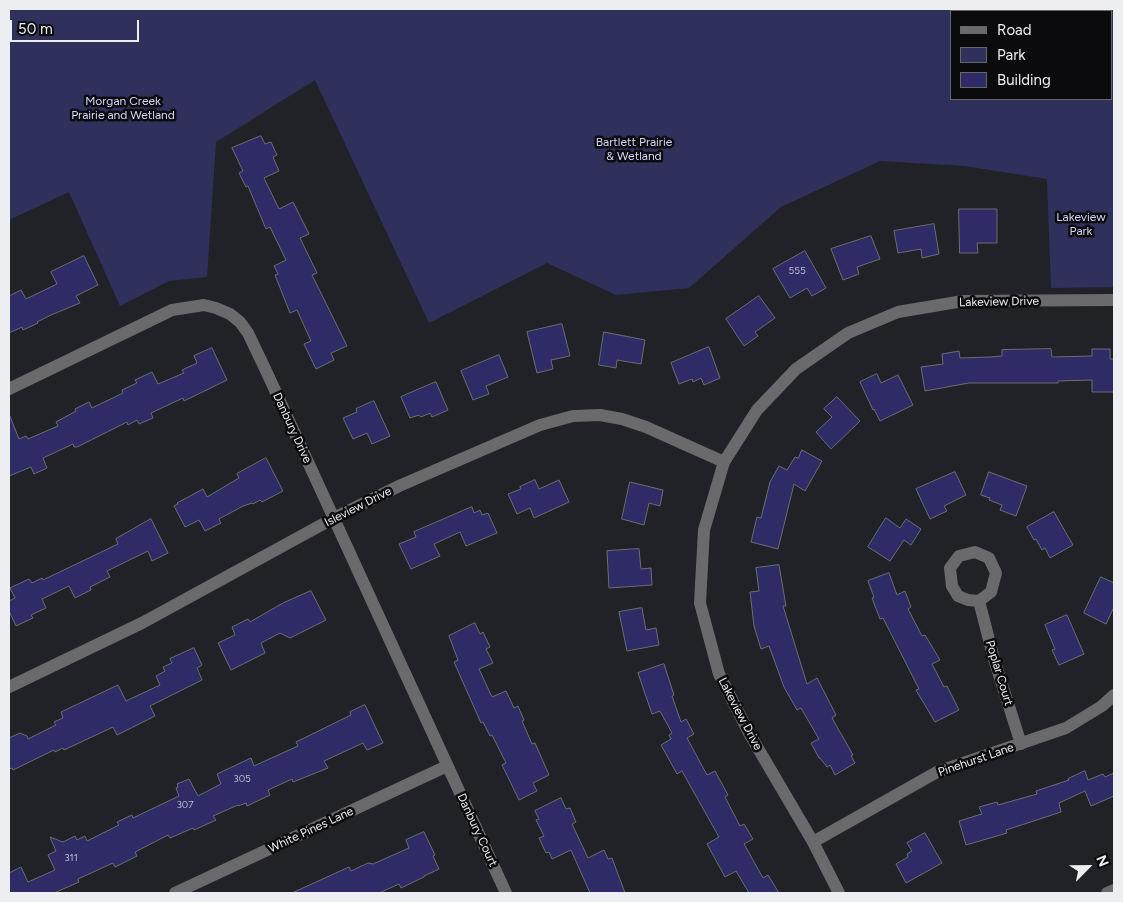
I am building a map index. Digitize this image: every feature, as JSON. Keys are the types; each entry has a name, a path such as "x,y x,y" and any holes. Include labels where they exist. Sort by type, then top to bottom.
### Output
{"street":[{"name":"Lakeview Drive","path":"839,893 813,842 749,733 719,674 700,602 704,530 724,462 757,410 796,369 848,333 898,312 963,301 1114,300"},
{"name":"Danbury Drive","path":"9,389 172,310 204,305 230,314 240,322 248,333 448,766"},
{"name":"Isleview Drive","path":"9,687 142,623 334,518 399,486 540,425 573,416 600,415 622,419 646,427 724,462"},
{"name":"Poplar Court","path":"979,601 994,660 1021,744"},
{"name":"Pinehurst Lane","path":"813,842 938,772 1066,728 1102,706 1114,695"},
{"name":"White Pines Lane","path":"175,893 448,766"},
{"name":"Danbury Court","path":"448,766 506,893"},
{"path":"1107,893 1114,890"}],"green space":[{"name":"Bartlett Prairie & Wetland","path":"9,9 1114,9 1114,287 1051,288 1047,179 965,166 880,161 781,207 689,288 616,295 547,263 429,323 315,80 216,142 207,277 169,281 120,306 69,192 9,220"}],"building":[{"path":"261,136 265,144 271,142 277,155 273,157 279,171 264,178 279,209 293,202 309,234 300,238 317,273 312,275 347,346 331,353 334,360 316,369 304,344 311,341 297,310 290,313 275,275 278,274 274,266 286,260 270,227 266,229 248,186 246,187 239,173 243,171 232,148"},
{"path":"959,209 997,209 997,243 977,243 978,253 960,253"},
{"path":"934,224 939,254 922,258 921,249 898,253 894,231"},
{"path":"871,236 880,259 857,267 859,274 843,280 831,249"},
{"path":"805,251 826,288 812,296 807,288 790,298 773,269"},
{"path":"84,256 98,285 76,296 80,303 51,315 23,330 22,327 9,333 9,296 21,290 26,299 57,284 51,272"},
{"path":"759,296 775,318 755,332 758,336 744,346 726,319"},
{"path":"562,324 570,356 551,360 553,369 537,373 527,332"},
{"path":"604,332 645,340 641,364 617,360 616,368 599,365"},
{"path":"709,347 720,378 704,385 701,378 693,382 692,379 679,384 671,363"},
{"path":"212,348 227,380 184,401 183,398 151,413 153,418 139,424 137,420 128,425 127,422 77,447 74,447 73,444 43,458 47,468 34,474 31,467 9,476 9,414 19,439 26,436 28,439 58,426 56,422 89,402 92,408 123,393 122,390 137,383 135,380 152,372 158,384 184,373 182,370 197,363 194,356"},
{"path":"1051,349 1052,357 1092,356 1092,349 1110,349 1110,359 1114,359 1114,392 1092,392 1092,380 1058,381 1058,383 969,383 925,391 921,367 943,364 942,354 959,351 960,358 990,357 1002,356 1002,350"},
{"path":"499,355 508,377 486,386 489,394 473,400 461,371"},
{"path":"877,374 881,383 898,375 913,405 880,421 860,382"},
{"path":"436,382 448,410 432,417 430,413 421,417 419,415 410,418 401,397"},
{"path":"837,397 860,421 831,449 816,432 832,417 824,409"},
{"path":"374,401 390,436 372,444 367,433 353,439 343,418 357,412 356,409"},
{"path":"802,450 822,461 805,491 794,484 778,549 751,542 757,517 761,518 770,482 779,466 787,470 795,457 798,458"},
{"path":"266,458 283,491 262,502 260,500 243,506 219,519 221,523 205,531 199,520 185,527 174,506 177,503 203,489 207,497 239,478 237,474"},
{"path":"955,472 966,495 944,506 947,511 930,519 916,489"},
{"path":"989,472 1027,486 1016,516 1000,510 1002,505 981,495"},
{"path":"535,480 539,489 559,480 569,502 534,518 530,508 517,514 508,494 521,489 520,487"},
{"path":"630,482 663,490 660,506 649,503 644,525 622,519"},
{"path":"472,507 474,513 480,510 482,515 488,513 497,533 466,546 460,532 434,544 440,556 411,569 399,544 416,537 414,532"},
{"path":"1054,512 1073,545 1050,558 1045,548 1042,550 1036,539 1034,540 1027,527"},
{"path":"886,518 900,528 906,519 921,529 911,545 904,540 890,561 868,547"},
{"path":"151,519 168,553 152,561 148,551 107,571 110,577 90,587 91,590 75,598 69,586 42,599 46,608 31,615 33,618 16,626 9,611 9,601 15,598 10,588 29,579 32,583 42,578 43,580 118,544 116,539"},
{"path":"639,549 641,569 651,568 652,585 609,588 607,551"},
{"path":"779,565 786,606 783,606 807,684 817,678 836,715 832,718 853,755 851,756 855,763 835,775 830,765 827,767 819,758 811,743 819,739 801,708 797,710 784,687 769,646 761,649 754,626 750,592 759,591 756,568"},
{"path":"889,573 897,595 905,591 911,607 908,609 922,636 925,635 940,660 932,664 944,687 947,686 959,710 935,722 916,690 919,689 883,618 880,619 872,598 874,597 868,581"},
{"path":"1101,577 1114,583 1114,607 1106,624 1084,613"},
{"path":"311,591 326,620 290,638 280,633 261,643 265,653 231,670 218,643 235,635 232,627 248,619 250,622 283,603"},
{"path":"642,608 646,630 656,628 659,645 627,651 619,612"},
{"path":"1067,615 1084,654 1059,665 1052,650 1055,649 1045,625"},
{"path":"475,623 480,634 483,632 490,647 486,649 493,663 479,669 492,697 506,691 514,708 518,706 532,744 535,743 549,775 533,783 537,791 519,800 502,765 506,763 492,735 490,736 483,722 481,723 454,662 458,660 449,636"},
{"path":"194,648 202,665 197,668 202,680 150,706 155,716 117,735 113,727 64,750 63,748 55,752 54,750 13,770 12,768 9,769 9,738 20,733 27,736 28,739 56,725 54,722 63,718 61,712 118,685 126,701 160,685 156,676 165,671 163,667 172,663 170,659"},
{"path":"664,664 681,722 686,719 694,734 687,738 707,775 715,771 728,795 725,797 740,826 744,824 753,839 744,844 763,878 768,875 779,893 749,893 736,871 725,877 707,844 719,837 682,771 677,774 661,745 671,739 669,735 672,733 660,711 652,714 638,673"},
{"path":"365,705 383,743 367,750 363,743 324,761 328,768 293,782 292,779 268,790 270,795 247,806 246,803 238,805 213,816 216,820 194,830 193,828 170,838 168,835 135,852 137,856 115,867 113,863 78,879 79,882 54,893 9,893 9,873 21,867 28,882 55,870 48,855 56,851 50,837 63,842 75,836 77,840 85,836 87,841 119,825 117,822 132,815 133,818 179,796 176,788 178,787 177,784 189,779 198,796 221,784 217,774 251,758 254,766 298,746 296,742 351,715 350,712"},
{"path":"1085,771 1088,780 1103,774 1105,777 1114,773 1114,796 1091,806 1085,791 1059,803 1061,812 1006,830 1007,833 966,845 959,821 982,814 979,807 997,802 998,805 1037,794 1036,791 1069,780"},
{"path":"561,798 566,809 570,808 576,822 572,824 588,858 604,850 608,859 612,858 625,893 590,893 571,850 552,859 549,852 546,853 539,838 544,836 536,820 539,819 535,811"},
{"path":"424,832 435,855 433,856 439,869 401,888 399,884 379,893 292,893 349,867 351,871 368,863 373,864 409,848 406,840"},
{"path":"925,833 942,863 906,883 896,864 908,857 907,854 912,851 907,843"}],"park label":[{"name":"Morgan Creek Prairie and Wetland","path":"123,108"},
{"name":"Lakeview Park","path":"1081,224"}]}
